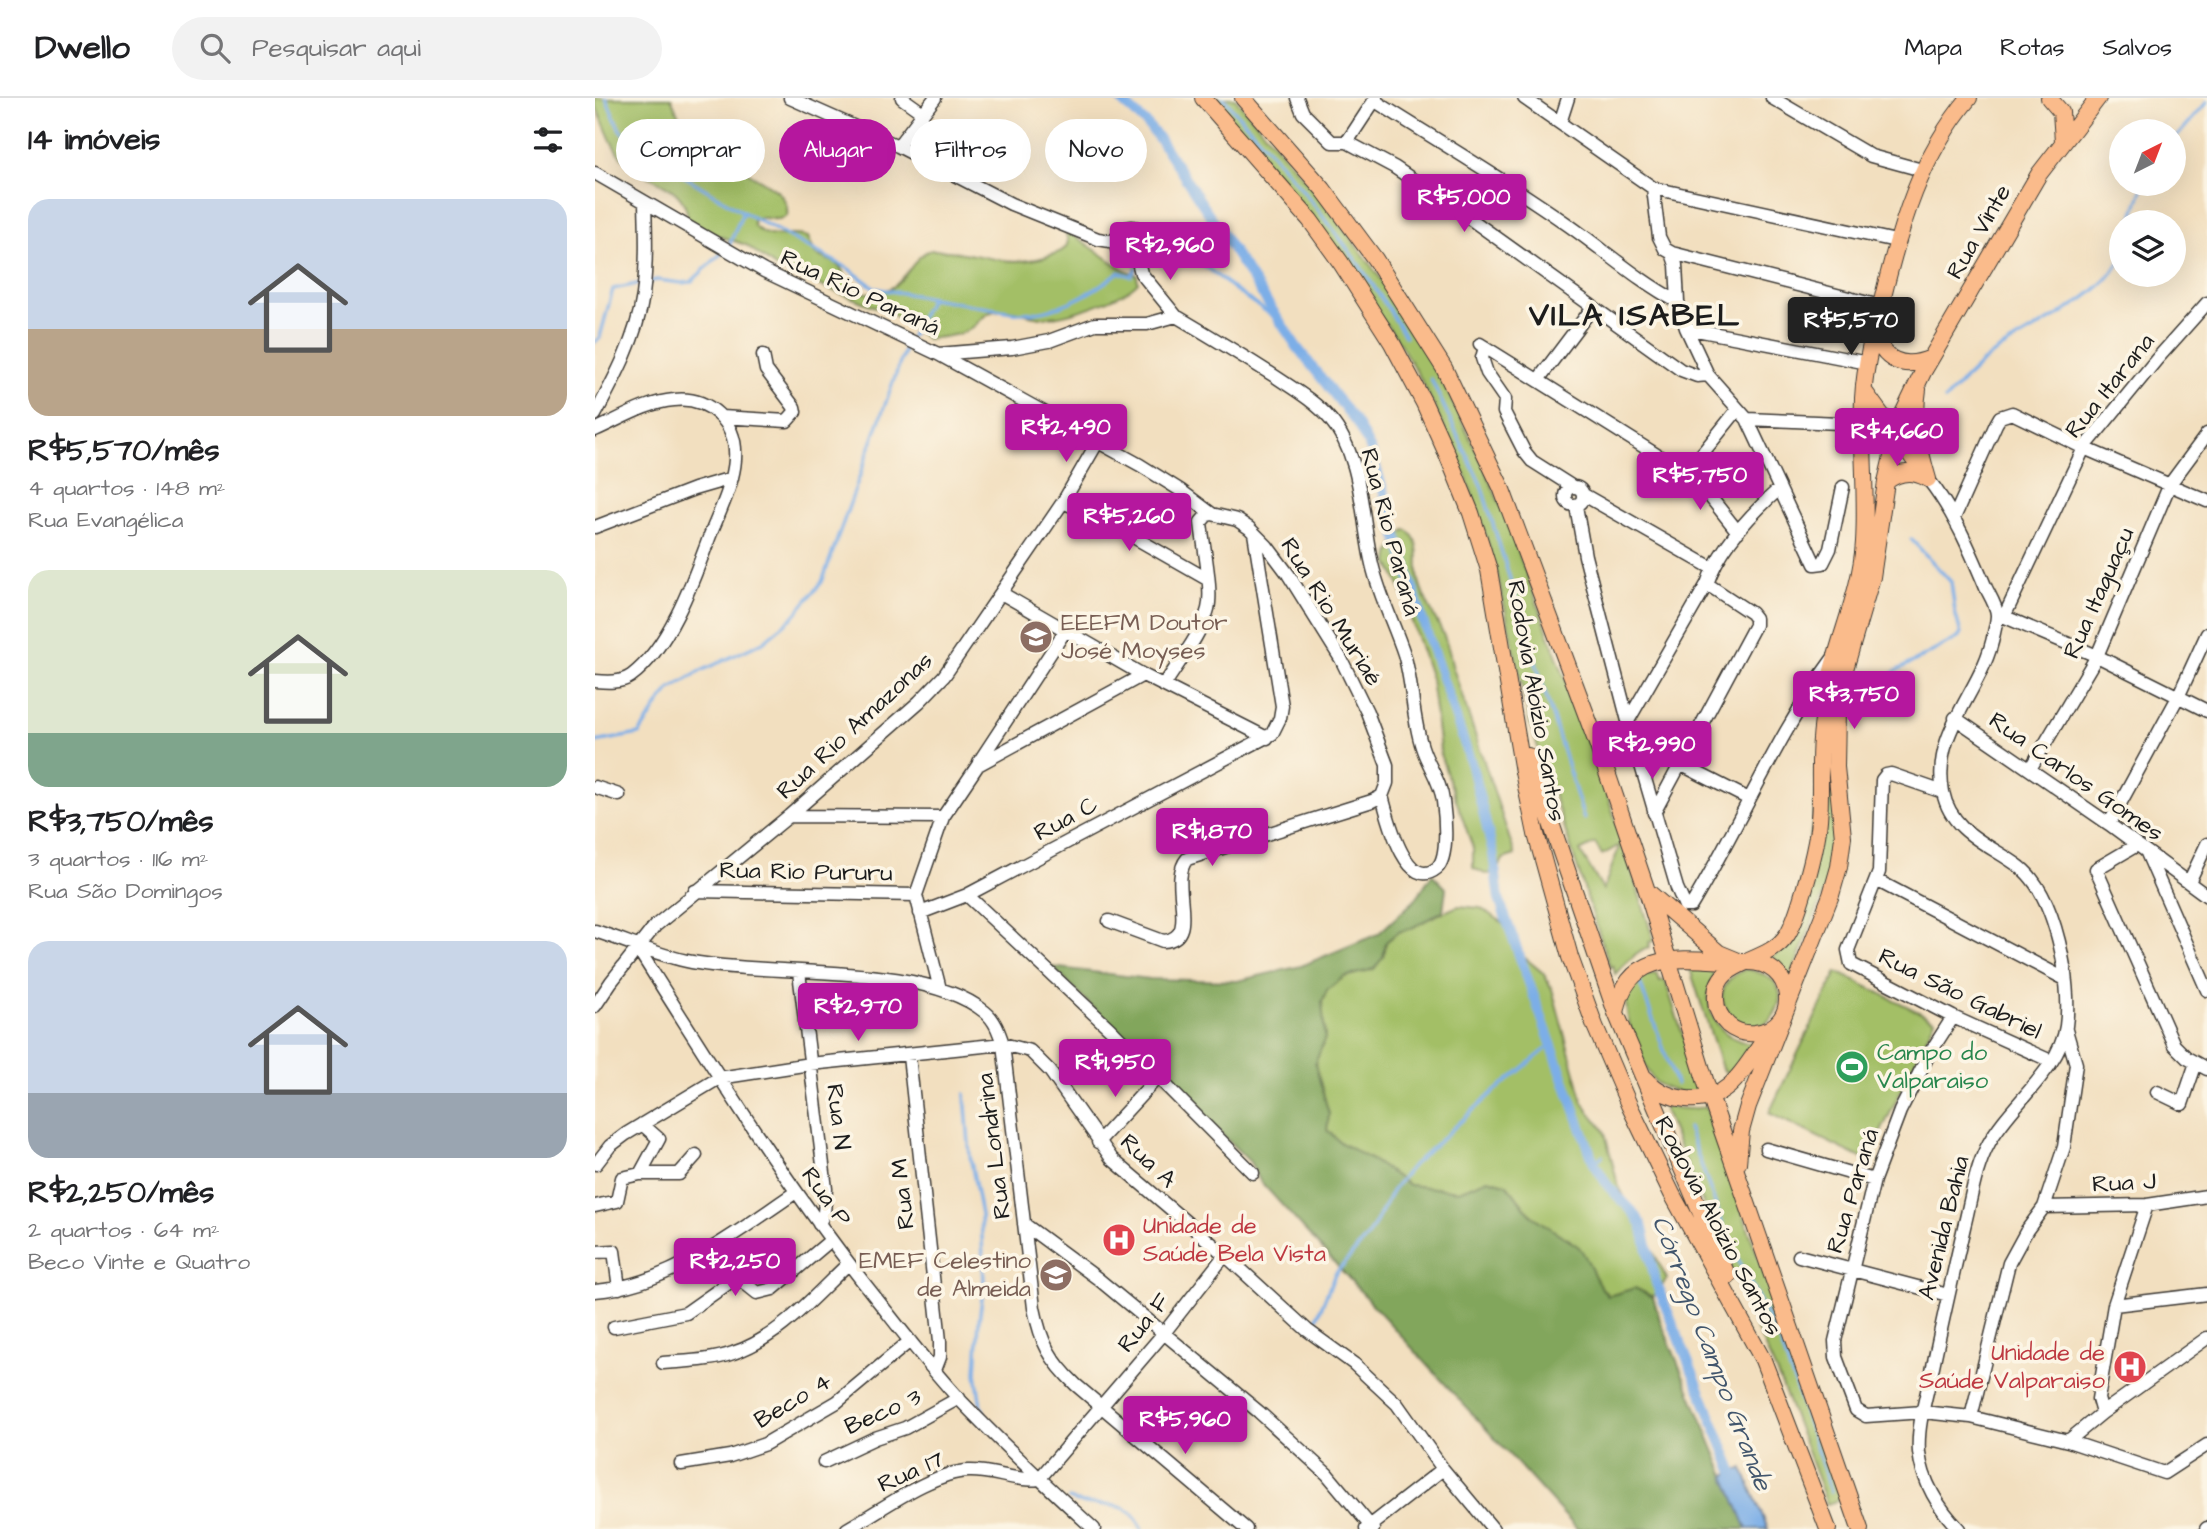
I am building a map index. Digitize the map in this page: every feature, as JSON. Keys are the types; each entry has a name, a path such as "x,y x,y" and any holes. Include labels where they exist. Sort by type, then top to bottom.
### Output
{"main road":[{"name":"Rodovia Aloízio Santos","path":"1203,98 1285,190 1341,263 1392,343 1424,403 1471,513 1489,570 1536,834 1570,957 1595,1026 1629,1105 1672,1194 1763,1360 1828,1529"},
{"name":"Rodovia Aloízio Santos","path":"1243,98 1323,189 1375,259 1449,378 1501,487 1598,746 1647,891 1710,1096 1860,1529"},
{"path":"1781,1017 1765,1031 1749,1033 1734,1029 1718,1011 1715,996 1720,980 1730,968 1771,951 1788,933 1812,860 1821,811 1822,727 1836,654 1863,558 1864,391 1875,328 1896,241 1923,170 1953,117 1969,98"},
{"path":"2049,98 2061,112 2063,141"},
{"name":"Rua Vinte","path":"1739,1177 1739,1146 1744,1118 1781,1017 1831,895 1839,867 1843,837 1836,767 1837,711 1843,676 1873,577 1885,482 1904,410 1927,365 2031,188 2063,141 2098,98"},
{"path":"1875,328 1878,345 1889,357 1904,364 1927,365 1917,396 1916,421 1920,452 1929,480"},
{"path":"1864,391 1929,480"},
{"path":"1885,482 1907,472 1919,474 1929,480"},
{"path":"1513,712 1616,1013 1763,1360"},
{"path":"1647,891 1719,953 1745,962"},
{"path":"1616,1013 1623,988 1632,977 1649,964 1667,960 1753,962 1768,966 1780,977 1786,992 1781,1017 1734,1080 1722,1091 1699,1099 1678,1098 1658,1090 1642,1075"}],"street":[{"path":"790,98 898,146 1011,204 1098,239 1116,242"},
{"path":"901,98 923,113"},
{"path":"898,146 935,98"},
{"path":"1297,98 1303,113 1332,142 1347,142 1395,167 1681,370 1697,376 1708,375"},
{"path":"1524,98 1653,188 1896,241"},
{"path":"1560,123 1568,98"},
{"path":"1772,98 1871,156 1923,170"},
{"path":"1347,142 1376,99 1541,206 1591,240 1654,289 1678,302"},
{"name":"Rua Rio Paraná","path":"595,173 764,271 938,354 1011,348 1049,341 1095,324 1147,324 1177,316 1299,393 1329,418 1342,436 1353,464 1373,568 1403,653 1421,746 1444,802 1445,849 1440,864"},
{"path":"1653,188 1659,237 1672,254 1678,273 1678,302 1686,328 1708,375 1747,419 1812,561 1819,565 1823,563 1830,549 1843,487"},
{"path":"595,415 628,348 642,297 646,264 645,203"},
{"path":"1131,227 1139,228 1145,233 1148,243 1143,254 1129,259 1117,250 1116,242 1124,229 1131,227"},
{"path":"1672,254 1880,306"},
{"path":"1137,258 1141,273 1177,316"},
{"name":"Rua Itarana","path":"2001,615 2084,448 2207,303"},
{"path":"1538,380 1593,307"},
{"path":"1686,328 1868,363"},
{"path":"1712,568 1578,496 1532,461 1504,412 1505,399 1487,373 1482,358 1482,346 1684,472 1689,470 1738,409"},
{"name":"Rua Rio Muriaé","path":"938,354 1150,471 1212,514 1237,520 1267,546 1288,574 1341,659 1367,712 1384,756 1388,775 1382,796 1392,835 1414,869 1423,872 1436,869 1440,864"},
{"path":"722,417 787,421 793,417 796,412 794,407 765,370 763,355"},
{"path":"595,430 654,404 673,400 701,402 722,417 733,439 735,463 732,478 691,584 662,639 645,663 628,678 595,681"},
{"path":"1954,518 1996,424 2005,414 2012,413 2084,448 2207,500"},
{"path":"1747,419 1863,424"},
{"name":"Rua Itaguaçu","path":"2030,769 2097,656 2170,484 2207,434"},
{"name":"Rua Rio Amazonas","path":"595,1006 655,926 789,816 944,676 1063,502 1097,443"},
{"path":"1689,470 1738,532"},
{"path":"595,527 694,489 732,478"},
{"path":"1929,480 1954,518 2001,615 2097,656 2207,711"},
{"path":"1628,720 1707,583 1712,568 1738,532 1779,489"},
{"path":"1578,496 1585,556 1628,720 1677,888 1682,902 1688,907 1708,878 1791,722 1836,654"},
{"path":"1063,502 1109,523 1207,579"},
{"path":"1165,684 1208,609 1201,523 1207,515 1212,514"},
{"path":"1001,593 1143,675 1267,738 1276,729 1282,706 1254,533"},
{"path":"1654,813 1755,625 1755,618 1751,613 1707,583"},
{"name":"Avenida Bahia","path":"1959,1529 1939,1505 1925,1476 1919,1452 1923,1412 1981,1159 2005,1119 2051,1061 2066,1030 2068,1003 2050,910 2042,890 2022,868 1960,826 1948,808 1943,792 1942,756 1955,718 1981,672 1992,646 2001,615"},
{"path":"940,989 916,895 943,817 1065,631"},
{"path":"2109,824 2178,697 2207,634"},
{"path":"978,765 1143,675"},
{"name":"Rua Carlos Gomes","path":"1955,718 2109,824 2207,896"},
{"name":"Rua C","path":"920,913 967,895 1267,738"},
{"path":"1680,764 1749,799"},
{"path":"1943,792 1891,774 1882,780 1878,881 2065,979"},
{"path":"595,788 619,795"},
{"path":"1109,921 1163,941 1172,941 1178,937 1183,923 1179,875 1181,866 1187,859 1382,796"},
{"path":"789,816 943,817"},
{"path":"2189,882 2207,844"},
{"path":"2157,1092 2182,1104 2201,1066 2187,1058 2174,1045 2096,870 2142,849 2207,990"},
{"name":"Rua São Gabriel","path":"1878,881 1848,950 1851,964 1953,1017 2051,1061"},
{"name":"Rua Rio Pururu","path":"695,891 916,895"},
{"path":"967,895 1110,1029 1253,1173"},
{"path":"595,931 637,947 692,962 886,978 940,989 987,1013 998,1027 1003,1044 909,1056 810,1064 719,1078 610,1146 596,1164"},
{"name":"Rua P","path":"637,947 719,1078 848,1264 959,1398 1039,1479"},
{"name":"Rua N","path":"799,972 826,1189 824,1213 819,1224"},
{"name":"Rua Paraná","path":"1923,1412 1866,1416 1860,1413 1848,1389 1834,1348 1874,1180 1900,1111 1928,1056 1953,1017"},
{"path":"1971,1417 2009,1263 2044,1206 2064,1147 2075,1065 2066,1030"},
{"name":"Rua A","path":"1003,1044 1030,1051 1050,1071 1112,1159 1225,1255 1307,1330 1354,1364 1398,1404 1443,1469 1493,1529"},
{"name":"Rua Londrina","path":"1003,1044 1034,1308 1040,1338 1056,1366 1246,1529"},
{"path":"2058,1048 2063,1047 2074,1053"},
{"name":"Rua M","path":"909,1056 940,1342 940,1357 935,1370"},
{"path":"1098,1142 1157,1077"},
{"path":"640,1174 659,1139 642,1124"},
{"path":"1766,1149 1874,1180"},
{"path":"595,1206 617,1201 622,1178 640,1174 679,1174 696,1155"},
{"path":"595,1291 619,1288 646,1279 715,1247 796,1192"},
{"name":"Rua J","path":"2044,1206 2147,1205 2207,1196"},
{"path":"2102,1413 2098,1399 2114,1305 2147,1205"},
{"path":"1024,1224 1097,1278 1299,1448 1327,1474 1369,1528 1443,1469"},
{"path":"614,1326 686,1313 737,1277 757,1293 773,1289 831,1240"},
{"path":"595,1252 614,1251 619,1288"},
{"name":"Rua F","path":"1039,1479 1164,1333 1225,1255"},
{"path":"1799,1256 1948,1295"},
{"path":"663,1363 712,1358 750,1347 790,1320 848,1264"},
{"path":"2114,1305 2207,1294"},
{"path":"2068,1441 2102,1413 2207,1338"},
{"name":"Beco 4","path":"681,1464 730,1456 765,1444 837,1402 910,1341"},
{"name":"Beco 3","path":"824,1462 875,1438 905,1428 959,1398"},
{"path":"1923,1412 1971,1417 2068,1441 2164,1473 2207,1445"},
{"name":"Rua 17","path":"847,1529 863,1525 907,1493 957,1472 978,1471 1027,1480 1039,1479"},
{"path":"1039,1479 1094,1529"}],"green space":[{"path":"595,98 671,98 680,119 616,119 616,149 595,105"},
{"path":"1211,98 1235,98 1318,195 1378,275 1436,369 1483,465 1504,514 1603,781 1654,941 1649,942 1650,947 1637,953 1615,974 1613,966 1610,967 1530,723 1498,576 1466,476 1423,383 1396,337","holes":["1595,843 1602,855 1620,845 1603,890 1580,851"]},
{"path":"659,182 763,182 785,200 787,216 779,219 753,219 754,226 774,236 808,237 816,255 834,262 846,278 865,293 878,292 897,284 927,251 949,251 1007,261 1037,259 1064,249 1069,232 1123,269 1137,275 1138,282 1121,294 1079,311 1043,317 1007,310 995,311 963,332 927,339 891,313 778,269 746,245 713,234 688,219 680,198"},
{"path":"1406,529 1415,540 1419,581 1446,641 1515,855 1503,859 1497,873 1485,874 1473,868 1473,848 1441,757 1431,679 1400,586 1389,563 1397,538"},
{"path":"1849,641 1834,867 1790,979 1772,957 1789,941"},
{"path":"1432,874 1446,888 1443,911 1410,929 1398,932 1386,942 1383,957 1374,969 1344,977 1327,990 1322,1002 1325,1038 1315,1064 1329,1114 1327,1130 1341,1143 1409,1185 1459,1191 1488,1179 1506,1184 1532,1216 1579,1247 1608,1296 1635,1288 1653,1297 1660,1320 1747,1529 1577,1529 1260,1181 1250,1162 1052,967 1150,979 1237,981 1301,966 1378,934 1415,900"},
{"path":"1458,906 1480,908 1502,922 1524,957 1543,973 1552,989 1583,1102 1605,1133 1618,1185 1667,1279 1653,1297 1635,1288 1609,1296 1594,1279 1570,1240 1532,1216 1506,1184 1488,1179 1459,1191 1409,1185 1372,1160 1340,1143 1327,1130 1329,1114 1315,1064 1325,1038 1322,1002 1327,990 1344,977 1363,972 1385,951 1386,942 1398,932"},
{"path":"1690,969 1710,970 1714,975 1709,998 1714,1019 1729,1035 1752,1044 1729,1075 1722,1069"},
{"path":"1746,969 1768,977 1778,986 1780,993 1777,1009 1767,1022 1755,1026 1743,1024 1731,1016 1724,1005 1723,992 1729,980"},
{"path":"1647,971 1649,975 1657,973 1660,981 1665,980 1699,1086 1694,1093 1675,1091 1657,1083 1646,1068 1635,1042 1626,1005 1627,997"},
{"name":"Campo do Valparaiso","path":"1837,972 1935,1020 1867,1161 1769,1113"},
{"path":"1667,1107 1706,1107 1842,1499 1827,1504 1782,1385 1664,1110"}],"water":[{"path":"1743,1468 1768,1529 1747,1529 1725,1476"}],"waterway":[{"path":"606,98 620,130 651,156 743,212 849,269 879,289 1018,313 1032,312 1071,302 1119,272 1131,276 1136,268"},
{"name":"Córrego Campo Grande","path":"1118,98 1146,123 1160,140 1297,347 1357,424 1371,450 1422,618 1472,766 1493,853 1499,899 1594,1163 1608,1186 1642,1225 1656,1283 1739,1485"},
{"path":"1223,98 1320,212 1364,272 1405,336"},
{"path":"2186,126 2207,102"},
{"path":"2135,210 2140,196"},
{"path":"729,246 743,212"},
{"path":"1142,258 1150,245 1209,269 1279,320"},
{"path":"595,342 600,337 613,289 657,280 691,282 724,251"},
{"path":"1945,400 1988,358 2081,301 2109,276"},
{"path":"911,336 931,297"},
{"path":"595,742 639,734 671,689 701,671 763,642 792,618 822,582 907,343"},
{"path":"1431,379 1481,485 1584,819"},
{"path":"1869,696 1894,672 1961,634 1951,582 1911,539"},
{"path":"1640,983 1676,1084"},
{"path":"1320,1334 1316,1320 1335,1274 1369,1235 1394,1188 1413,1165 1490,1095 1551,1045"},
{"path":"965,1094 970,1156 981,1215 984,1284 976,1373 986,1420"},
{"path":"1688,1128 1730,1245 1779,1338 1831,1491"},
{"path":"1594,1163 1602,1156"},
{"path":"1069,1499 1080,1503 1120,1507 1128,1511 1142,1529"}],"place":[{"name":"EEEFM Doutor José Moyses","path":"1036,637"},
{"name":"Campo do Valparaiso","path":"1852,1067"},
{"name":"Unidade de Saúde Bela Vista","path":"1119,1240"},
{"name":"EMEF Celestino de Almeida","path":"1056,1275"},
{"name":"Unidade de Saúde Valparaiso","path":"2130,1367"}],"district":[{"name":"VILA ISABEL","path":"1635,315"}]}
